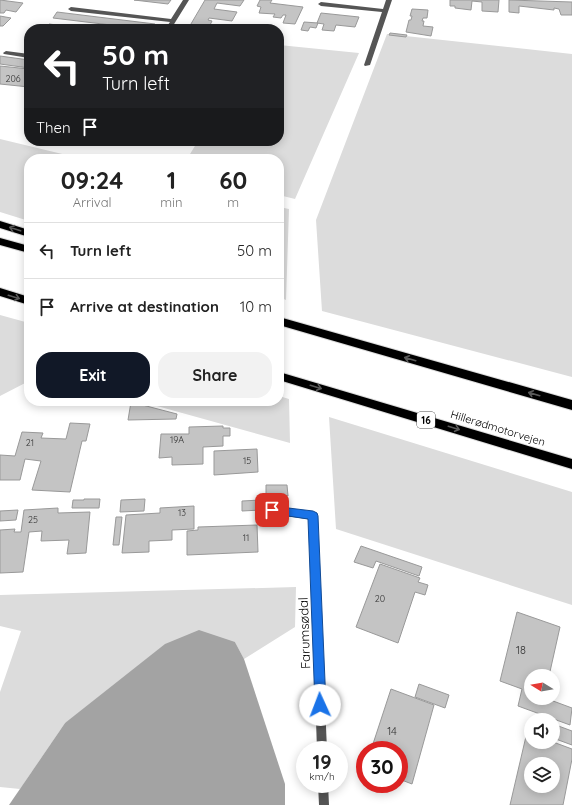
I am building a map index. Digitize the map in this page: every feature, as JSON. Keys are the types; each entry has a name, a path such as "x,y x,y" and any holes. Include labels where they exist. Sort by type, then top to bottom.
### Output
{"highway":[{"path":"0,224 24,232"},
{"path":"0,241 24,248"},
{"path":"0,292 24,299"},
{"path":"284,322 572,405"},
{"name":"Hillerødmotorvejen","path":"284,378 572,464"}],"street":[{"path":"171,24 186,0"},
{"path":"367,65 389,0"},
{"path":"321,4 385,11"},
{"path":"71,9 173,21"},
{"path":"6,53 24,55"},
{"name":"Farumsødal","path":"272,510 313,516 322,741"},
{"path":"323,793 324,805"}],"shaded area":[{"path":"387,34 572,54 572,377 322,311 316,220"},
{"path":"284,46 359,53 295,199 284,196 284,154 190,154 195,146 284,146"},
{"path":"0,139 62,154 24,154 24,219 0,212"},
{"path":"284,208 289,209 286,300 284,299"},
{"path":"0,315 24,322 24,384 0,396"},
{"path":"284,398 289,399 290,443 157,406 284,406"},
{"path":"329,417 572,492 572,605 336,529"},
{"path":"296,587 295,627 244,659 235,642 65,723 20,789 0,787 0,692 21,631 0,626 0,595"},
{"path":"199,630 235,642 244,659 285,784 285,805 9,805 65,723 165,644"}],"building":[{"path":"0,0 23,3 16,12 6,10 4,13 0,13"},
{"path":"134,0 171,0 168,4"},
{"path":"205,0 244,0 240,6 217,3 214,9 237,12 232,21 209,18 208,20 212,21 210,24 191,24"},
{"path":"260,0 272,0 270,3 303,7 295,24 283,23 286,15 283,15 281,18 273,17 275,14 259,13 261,7 257,6"},
{"path":"450,0 499,0 498,12 482,11 482,2 472,1 471,10 455,8 455,6 450,6"},
{"path":"509,0 572,2 572,15 561,15 559,9 554,8 554,10 519,6 519,13 509,12"},
{"path":"412,9 428,10 427,18 423,18 422,21 424,21 423,26 433,27 431,36 406,32 409,20 411,20 412,16 410,16"},
{"path":"57,12 155,24 103,24 53,18"},
{"path":"321,13 359,17 355,27 336,25 334,31 322,30 324,24 317,23"},
{"path":"0,16 11,18 3,26 0,26"},
{"path":"304,22 318,23 316,28 310,27 308,31 301,30"},
{"path":"390,33 407,35 406,37 389,35"},
{"path":"0,56 24,59 24,67 0,64"},
{"path":"0,66 24,68 24,86 0,84"},
{"path":"130,406 146,406 177,414 176,419 128,420"},
{"path":"70,423 90,424 86,441 82,441 70,492 32,490 41,461 25,459 20,480 0,480 0,455 15,456 22,432 43,433 41,438 66,439"},
{"path":"223,426 223,428 230,428 230,436 223,436 223,446 203,447 203,464 172,465 172,457 159,458 161,434 189,434 189,427"},
{"path":"257,449 258,472 214,475 214,451"},
{"path":"266,485 287,485 288,496 266,496"},
{"path":"100,499 99,508 72,508 73,500"},
{"path":"145,499 144,511 120,512 121,500"},
{"path":"261,500 261,510 242,511 242,501"},
{"path":"194,506 194,529 172,530 172,540 149,541 149,552 122,553 126,515 160,513 160,508"},
{"path":"58,508 58,513 90,512 86,553 67,554 69,540 41,541 42,531 29,532 23,572 0,573 0,530 15,529 14,532 21,532 24,510"},
{"path":"18,510 16,520 0,521 0,511"},
{"path":"116,517 122,517 119,545 113,545"},
{"path":"257,525 258,552 187,555 187,531 198,530 198,527"},
{"path":"361,546 422,567 419,576 376,561 373,568 354,562"},
{"path":"380,564 420,578 418,582 428,585 425,595 415,592 398,643 356,627"},
{"path":"517,612 560,627 551,669 524,669 524,705 560,705 560,704 572,708 570,725 560,721 560,713 537,713 518,706 522,689 500,681"},
{"path":"419,684 449,695 445,708 415,697"},
{"path":"391,689 434,705 412,784 408,782 408,741 374,741"},
{"path":"560,727 572,731 572,745 560,741"},
{"path":"524,745 524,749 560,749 560,745 572,749 572,759 563,805 510,805"}],"route":[{"path":"272,510 313,516 318,608 320,705"}]}
